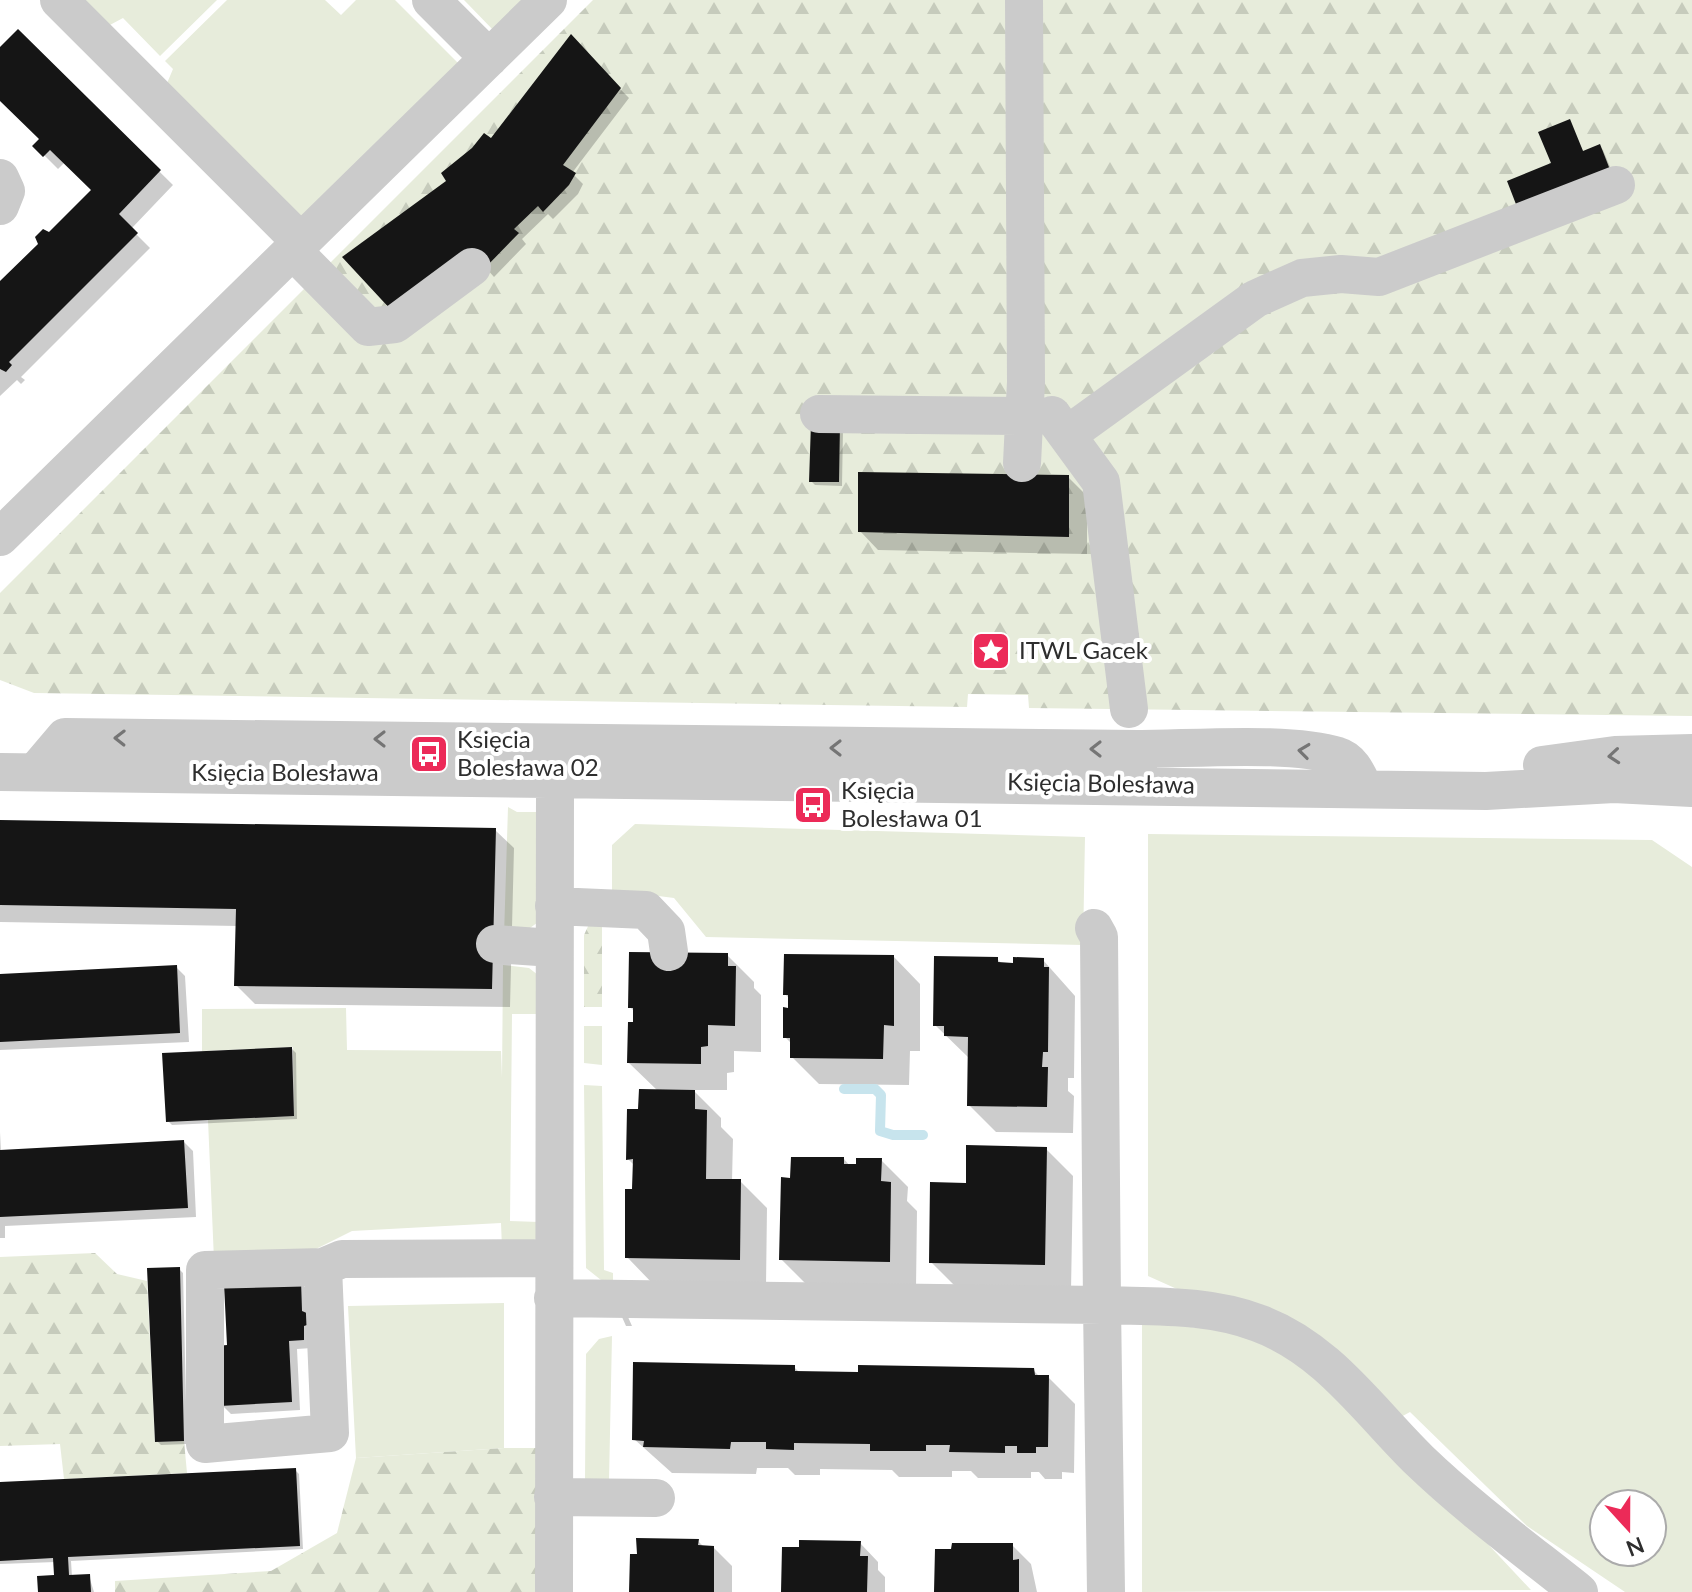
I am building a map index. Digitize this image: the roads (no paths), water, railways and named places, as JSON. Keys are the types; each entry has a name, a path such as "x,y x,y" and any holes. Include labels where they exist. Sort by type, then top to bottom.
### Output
{"street":[{"path":"59,0 297,246 368,327 395,324 472,267"},
{"path":"431,0 489,58"},
{"path":"0,537 548,0"},
{"path":"1022,463 1025,399 1024,0"},
{"path":"0,178 6,191 0,206"},
{"path":"1067,435 1255,299 1302,278 1341,274 1379,277 1616,185"},
{"path":"819,414 1025,399 1067,435 1101,482 1129,709"},
{"path":"14,768 65,737 570,740 803,748 1138,767"},
{"name":"Księcia Bolesława","path":"1414,789 1454,778 1615,755 1692,753"},
{"name":"Księcia Bolesława","path":"14,768 555,777 1138,767 1364,788 1486,791 1614,784 1692,788"},
{"path":"554,1592 552,1258 555,777"},
{"path":"554,906 646,910 666,931 669,952"},
{"path":"1094,928 1099,937 1106,1592"},
{"path":"495,944 553,948"},
{"path":"323,1267 330,1433 205,1444 205,1270 323,1267 342,1259 552,1258"},
{"path":"553,1298 1102,1305 1189,1308 1230,1313 1262,1324 1303,1347 1346,1381 1419,1460 1469,1505 1579,1592"},
{"path":"553,1497 656,1498"}],"waterway":[{"path":"844,1089 875,1089 881,1095 880,1131 893,1135 923,1135"}],"place":[{"name":"ITWL Gacek","path":"991,651"},
{"name":"Księcia Bolesława 02","path":"429,754"},
{"name":"Księcia Bolesława 01","path":"813,805"}]}
